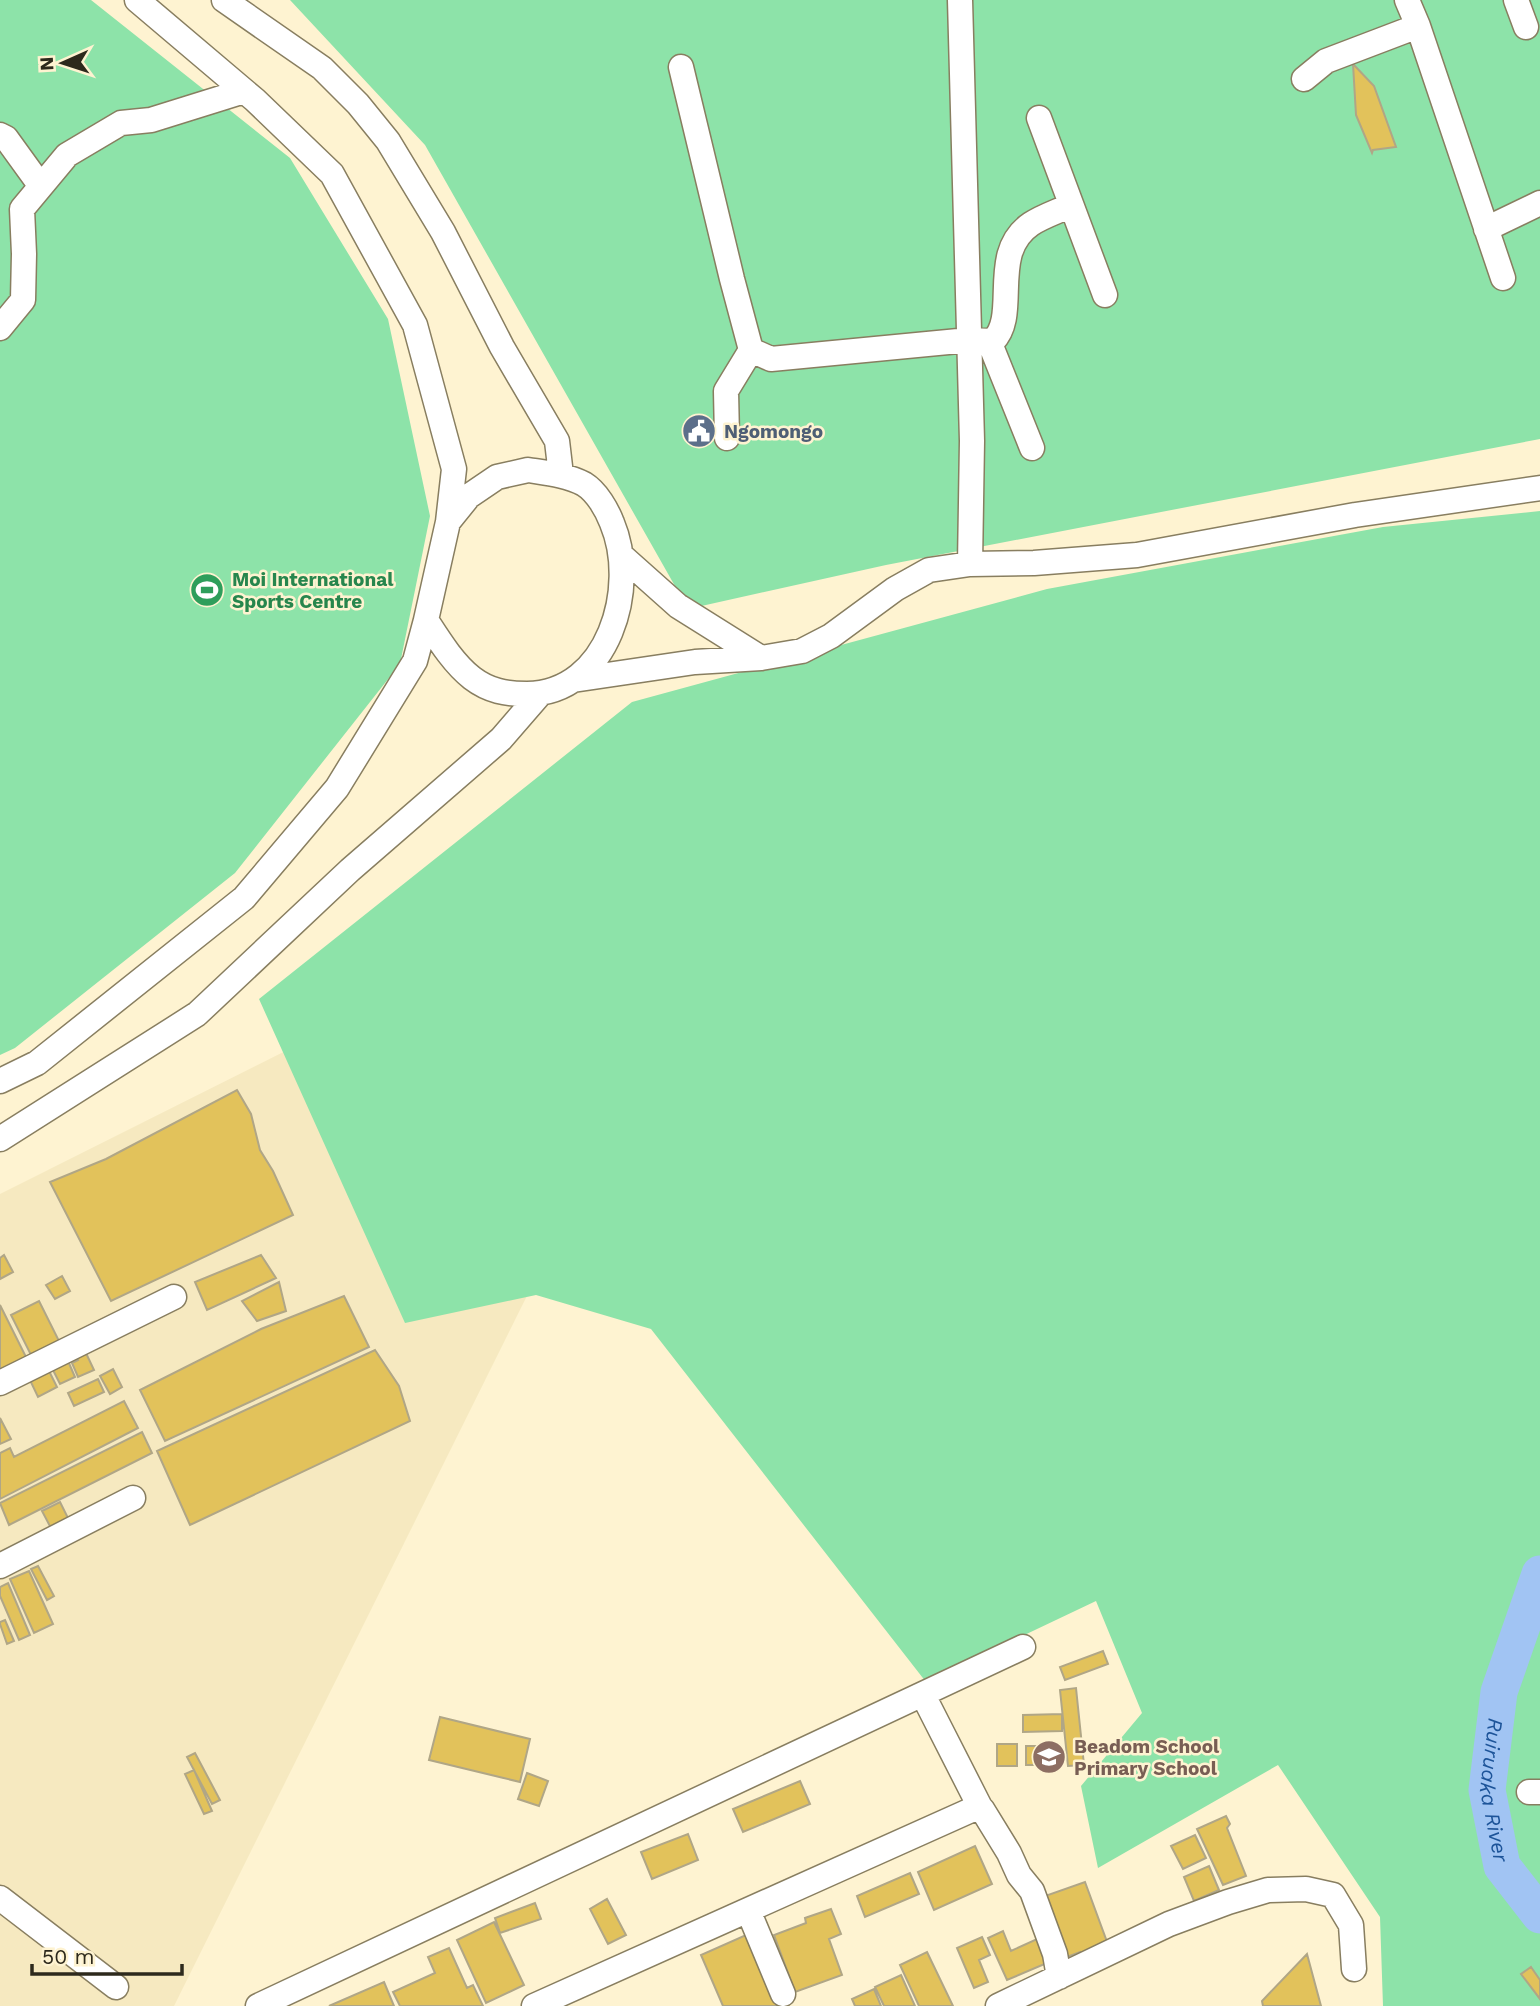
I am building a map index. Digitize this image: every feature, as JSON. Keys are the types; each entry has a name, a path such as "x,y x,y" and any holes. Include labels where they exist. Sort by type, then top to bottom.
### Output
{"street":[{"path":"0,1081 37,1063 244,898 337,788 415,661 448,522 454,469 415,325 332,174 244,91 137,0"},
{"path":"224,0 322,68 358,104 387,141 443,232 502,346 557,441 561,475"},
{"path":"960,0 979,341 972,441 970,565"},
{"path":"1407,0 1503,278"},
{"path":"1516,0 1526,27"},
{"path":"1304,79 1326,61 1418,26"},
{"path":"681,66 751,350 726,391 727,438"},
{"path":"0,328 23,300 22,209 67,155 121,123 151,120 244,91"},
{"path":"1039,118 1105,295"},
{"path":"0,135 6,138 40,185"},
{"path":"1486,229 1540,203"},
{"path":"751,350 771,359 979,341 997,337 1002,324 1007,265 1015,240 1030,225 1071,205"},
{"path":"979,341 1032,449"},
{"path":"448,522 469,496 498,477 528,470 561,475 587,486 607,510 623,557 622,587 614,627 594,662 573,680"},
{"path":"426,620 450,656 470,677 489,689 511,694 540,694 573,680 695,662 761,658 802,651 818,644 923,572 970,565 1137,555 1356,514 1540,488"},
{"path":"623,557 678,606 761,658"},
{"path":"0,1139 197,1014 350,870 501,738 540,694"},
{"path":"0,1383 174,1297"},
{"path":"0,1566 133,1498"},
{"path":"258,2006 1023,1647"},
{"path":"923,1695 980,1807 1009,1853 1019,1875 1032,1891 1055,1954 1059,1977"},
{"path":"534,2006 980,1807"},
{"path":"998,2006 1169,1924 1268,1890 1306,1889 1333,1895 1351,1925 1354,1969"},
{"path":"0,1898 116,1987"},
{"path":"748,1910 783,1994"}],"shaded area":[{"path":"517,935 603,1143 174,2006 0,2006 0,1194"}],"green space":[{"name":"Moi International Sports Centre","path":"0,0 91,0 290,158 388,319 430,516 400,664 235,873 15,1048 0,1055"},
{"path":"290,0 1540,0 1540,439 886,565 688,609 425,145"},
{"path":"1540,511 1540,2006 1383,2006 1380,1917 1278,1765 1098,1868 1081,1786 1142,1713 1096,1601 926,1682 651,1329 536,1295 405,1323 259,999 632,702 1047,589 1383,527"}],"building":[{"path":"1353,64 1374,86 1396,147 1373,150 1372,153 1356,115"},
{"path":"237,1090 251,1114 260,1150 293,1215 111,1301 50,1182 106,1159"},
{"path":"4,1255 13,1272 0,1279 0,1258"},
{"path":"261,1255 276,1278 207,1310 195,1282"},
{"path":"62,1276 70,1291 55,1299 46,1285"},
{"path":"279,1282 286,1311 257,1321 242,1301"},
{"path":"344,1296 369,1347 165,1441 140,1390 261,1329"},
{"path":"39,1301 59,1341 31,1355 11,1315"},
{"path":"0,1305 26,1357 0,1370"},
{"path":"375,1350 399,1386 410,1421 190,1525 157,1451"},
{"path":"85,1351 94,1370 78,1377 72,1363 78,1360 76,1356"},
{"path":"68,1361 75,1377 60,1384 52,1368"},
{"path":"48,1369 57,1387 38,1397 29,1378"},
{"path":"113,1369 122,1387 110,1394 100,1376"},
{"path":"98,1379 104,1392 74,1406 68,1393"},
{"path":"124,1401 138,1428 0,1499 0,1453 10,1448 14,1457"},
{"path":"0,1418 11,1439 0,1444"},
{"path":"142,1432 152,1453 9,1525 0,1503"},
{"path":"60,1502 69,1520 52,1530 42,1511"},
{"path":"38,1566 54,1596 47,1600 31,1569"},
{"path":"29,1571 53,1624 34,1633 10,1579"},
{"path":"8,1583 30,1635 19,1640 0,1596 0,1587"},
{"path":"5,1620 14,1641 7,1644 0,1624"},
{"path":"1103,1651 1108,1664 1065,1680 1060,1667"},
{"path":"1076,1688 1084,1765 1068,1766 1060,1690"},
{"path":"1062,1714 1062,1731 1023,1732 1023,1715"},
{"path":"440,1717 530,1739 520,1782 429,1760"},
{"path":"997,1744 1017,1744 1017,1766 997,1766"},
{"path":"1026,1746 1060,1746 1060,1765 1026,1765"},
{"path":"195,1753 220,1800 212,1804 187,1757"},
{"path":"194,1770 212,1811 204,1814 185,1774"},
{"path":"527,1773 548,1781 539,1806 518,1799"},
{"path":"800,1781 810,1804 743,1832 733,1809"},
{"path":"1226,1816 1230,1824 1227,1828 1246,1876 1223,1885 1197,1829"},
{"path":"688,1834 698,1860 652,1879 641,1852"},
{"path":"1195,1835 1206,1858 1183,1869 1171,1846"},
{"path":"975,1846 992,1884 934,1910 918,1872"},
{"path":"1209,1866 1219,1890 1194,1901 1184,1877"},
{"path":"910,1873 919,1894 865,1917 857,1896"},
{"path":"1085,1882 1110,1950 1082,1960 1080,1952 1067,1957 1045,1896"},
{"path":"607,1899 626,1935 608,1944 590,1909"},
{"path":"535,1903 541,1919 500,1933 495,1918"},
{"path":"831,1909 841,1934 829,1939 842,1975 795,1992 774,1935 806,1923 805,1918"},
{"path":"494,1922 524,1985 486,2003 457,1940"},
{"path":"1003,1931 1011,1951 1037,1939 1047,1963 1007,1980 988,1938"},
{"path":"746,1935 777,2006 723,2006 701,1955"},
{"path":"982,1937 990,1955 979,1960 988,1982 974,1988 957,1948"},
{"path":"449,1948 467,1988 473,1985 483,2006 400,2006 393,1992 435,1973 428,1957"},
{"path":"927,1952 953,2006 919,2006 900,1965"},
{"path":"1307,1954 1321,2006 1263,2006 1262,2001"},
{"path":"1531,1967 1540,1980 1540,1999 1521,1974"},
{"path":"901,1975 915,2006 884,2006 875,1987"},
{"path":"384,1982 394,2006 329,2006"},
{"path":"874,1989 881,2006 855,2006 852,1999"}],"waterway":[{"name":"Ruiruaka River","path":"1540,1574 1499,1692 1487,1790 1502,1866 1540,1915"}],"place":[{"name":"Ngomongo","path":"699,431"},
{"name":"Moi International Sports Centre","path":"207,590"},
{"name":"Beadom School Primary School","path":"1049,1757"}]}
